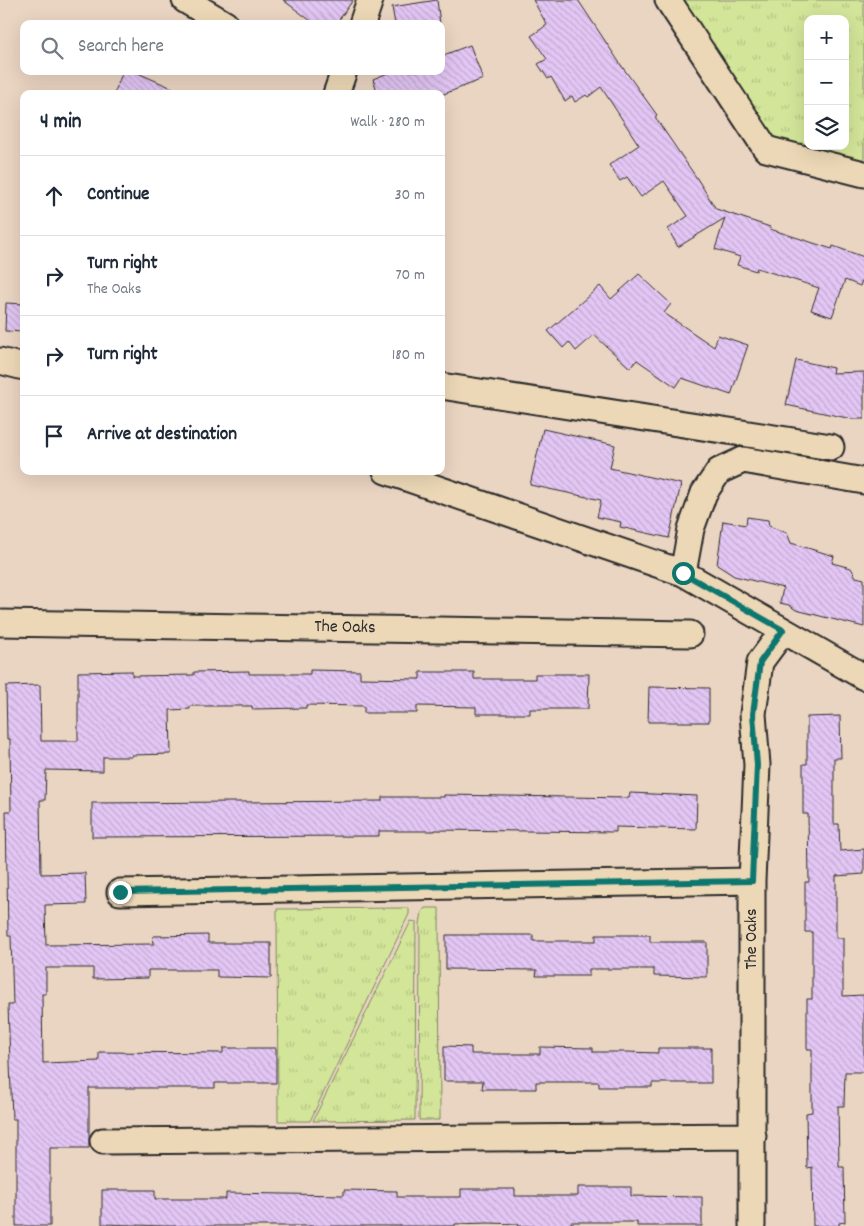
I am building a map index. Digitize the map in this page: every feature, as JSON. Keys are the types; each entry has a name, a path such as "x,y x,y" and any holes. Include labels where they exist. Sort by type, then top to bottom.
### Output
{"street":[{"path":"185,0 218,20"},
{"path":"363,20 370,0"},
{"path":"668,0 766,149 864,174"},
{"path":"337,90 343,75"},
{"path":"0,361 20,367"},
{"path":"445,387 831,447"},
{"path":"683,573 691,529 704,493 719,470 743,460 864,481"},
{"path":"398,475 683,573 864,677"},
{"name":"The Oaks","path":"0,623 690,634"},
{"name":"The Oaks","path":"752,1226 752,881 757,765 753,714 760,662 783,630"},
{"path":"120,892 752,881"},
{"path":"103,1141 753,1136"}],"green space":[{"path":"682,0 864,0 864,161 856,161 818,150 849,150 849,15 804,15 804,146 773,137"},
{"path":"409,908 409,914 310,1121 278,1121 277,909"},
{"path":"425,908 439,908 440,1120 419,1120 420,924 422,912"},
{"path":"411,921 416,922 415,1120 313,1121"}],"building":[{"path":"283,0 353,0 339,20 310,20"},
{"path":"437,0 440,20 394,20 392,7"},
{"path":"533,0 578,0 657,115 655,117 716,209 770,227 770,229 832,249 833,246 864,257 864,275 860,286 845,280 832,317 811,310 819,288 757,268 756,271 737,265 740,257 715,249 725,218 678,247 668,229 688,216 664,181 641,197 627,177 620,181 609,165 639,145 601,87 588,97 586,95 575,102 572,96 565,101 551,77 548,79 538,64 547,59 531,36 547,25"},
{"path":"470,45 483,79 445,94 445,90 377,90 373,79 383,75 445,75 445,54"},
{"path":"121,75 142,75 177,90 116,90"},
{"path":"639,274 671,304 664,313 714,347 718,335 748,345 731,395 682,378 676,387 637,360 630,368 594,335 576,351 569,342 563,348 548,331 600,286 611,299"},
{"path":"6,303 20,304 20,332 5,331"},
{"path":"796,360 833,368 832,373 864,372 864,419 852,419 786,405"},
{"path":"543,429 615,445 610,468 681,484 669,538 620,527 621,522 597,517 601,500 530,485"},
{"path":"747,517 768,520 769,526 787,533 791,543 834,556 832,563 851,568 856,577 864,579 864,627 796,610 789,605 780,603 783,588 734,576 717,565 723,521 746,525"},
{"path":"310,670 360,671 360,678 420,679 420,672 474,672 474,679 535,679 535,674 589,674 588,709 530,709 530,714 476,714 476,707 417,706 417,713 364,713 364,706 306,705 306,708 252,709 252,706 190,706 190,709 170,710 171,754 103,757 103,771 46,770 45,800 40,800 41,874 85,873 86,904 45,905 46,945 154,944 153,936 208,935 208,943 271,943 271,978 217,977 217,970 148,970 148,978 93,979 93,968 46,968 46,994 42,994 43,1063 99,1061 99,1052 223,1053 223,1048 276,1048 276,1083 215,1083 215,1088 89,1088 89,1148 50,1148 50,1226 16,1226 16,1119 12,1119 8,1005 13,1005 11,936 8,936 6,811 11,811 10,739 7,739 6,686 40,685 41,741 78,741 78,672 132,671 132,676 194,675 194,672 249,671 249,674 310,674"},
{"path":"649,687 709,688 709,722 648,722"},
{"path":"840,716 841,758 834,758 834,824 839,824 840,851 864,849 864,874 836,876 836,938 843,938 843,996 864,995 864,1072 845,1072 844,1106 838,1106 839,1167 844,1167 845,1222 839,1223 839,1226 813,1226 812,1167 807,1168 806,1113 812,1112 812,1049 807,1049 807,999 812,999 812,932 805,932 805,882 809,882 808,814 803,814 803,764 807,764 807,717"},
{"path":"630,793 697,796 696,829 616,827 616,832 435,830 379,831 379,836 92,837 92,803 382,801 382,797 444,797 444,795 629,798"},
{"path":"446,935 533,935 533,941 596,941 596,935 650,935 650,942 707,942 707,977 654,976 654,969 589,969 589,976 536,976 537,970 446,969"},
{"path":"444,1046 471,1047 471,1054 540,1054 540,1047 593,1048 593,1052 658,1053 658,1048 711,1048 711,1083 652,1083 652,1087 599,1087 599,1082 536,1082 536,1089 482,1089 483,1081 444,1081"},
{"path":"578,1187 631,1187 631,1196 702,1197 702,1226 637,1226 637,1222 571,1222 571,1226 518,1226 519,1224 488,1223 455,1224 455,1226 165,1226 102,1224 102,1190 155,1190 155,1199 226,1199 226,1193 344,1195 344,1190 397,1191 397,1197 461,1197 461,1189 515,1189 515,1196 578,1196"}],"route":[{"path":"120,892 752,881 757,765 753,714 760,662 783,630 683,573"}]}
